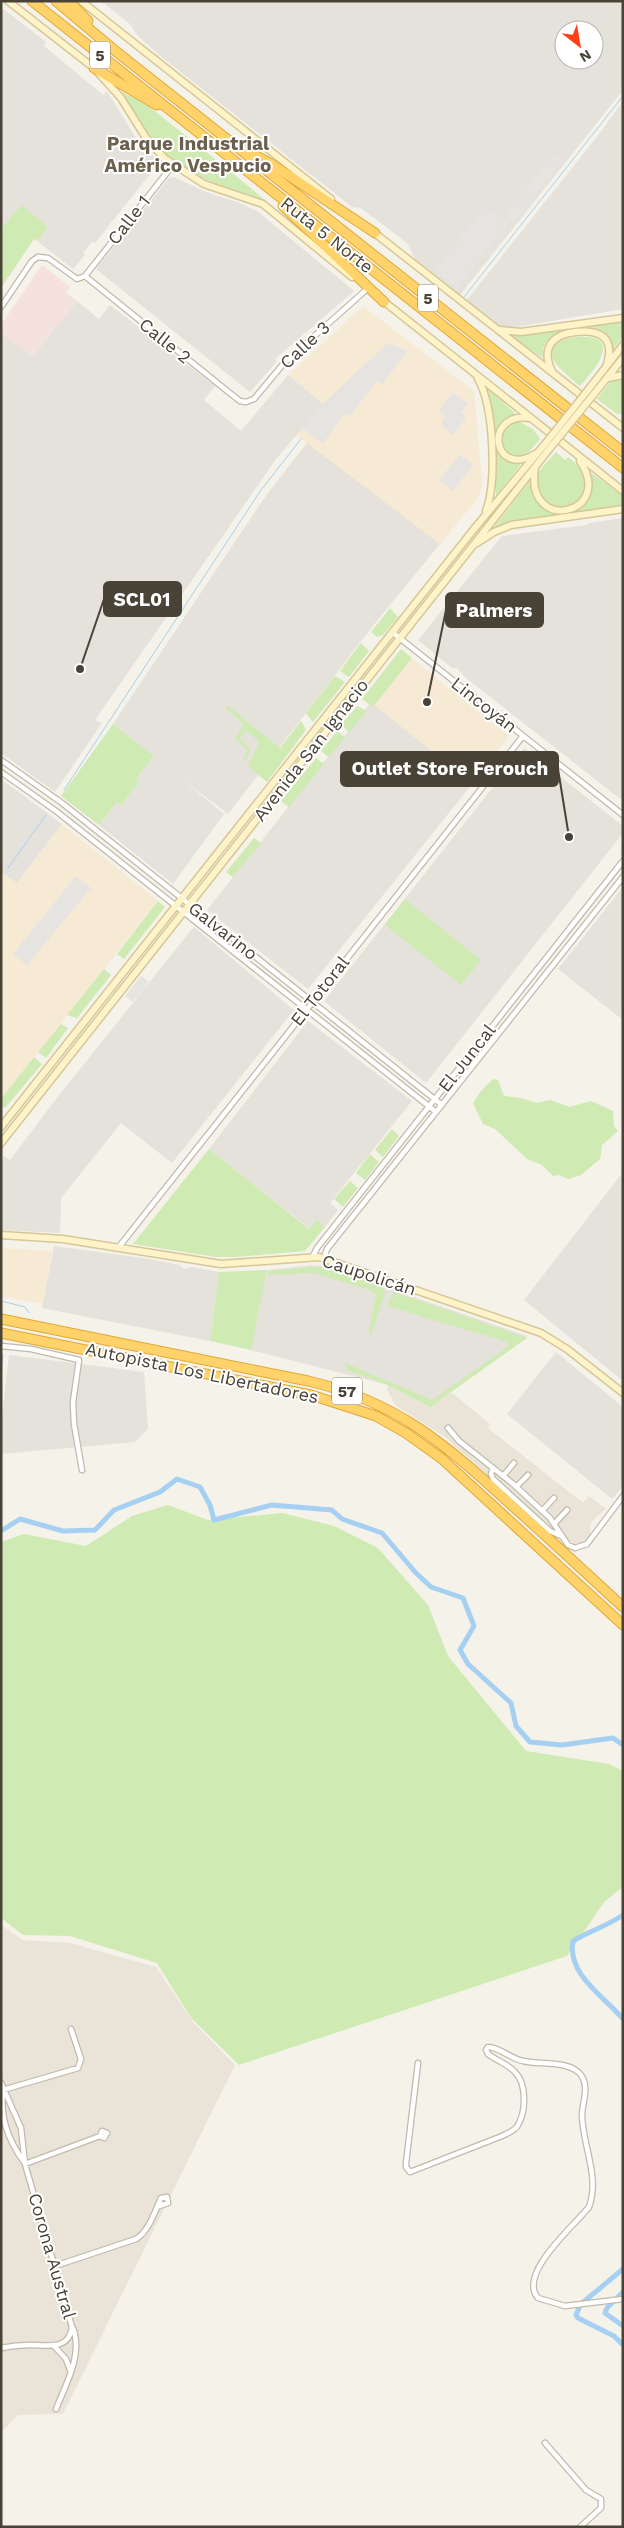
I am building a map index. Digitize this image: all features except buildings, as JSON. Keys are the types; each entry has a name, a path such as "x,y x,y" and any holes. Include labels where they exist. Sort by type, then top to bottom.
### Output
{"highway":[{"name":"Ruta 5 Norte","path":"32,1 623,468"},
{"name":"Ruta 5 Norte","path":"56,1 232,144 623,452"},
{"path":"69,1 113,49"},
{"path":"94,68 149,101 169,110"},
{"path":"232,144 273,165 375,233"},
{"path":"257,179 307,231 365,281 384,302"},
{"name":"Autopista Los Libertadores","path":"1,1319 308,1380 375,1402 413,1422 454,1452 623,1607"},
{"name":"Autopista Los Libertadores","path":"1,1333 311,1395 376,1416 406,1433 441,1458 623,1625"}],"main road":[{"path":"8,1 94,68 121,98 150,144 173,164 204,184 263,204 623,491"},
{"path":"81,1 623,428"},
{"path":"494,328 507,332 521,332 623,318"},
{"path":"553,373 547,358 549,344 557,336 571,332 593,331 604,337 609,351 606,367"},
{"name":"Avenida San Ignacio","path":"1,1127 474,528 538,452 547,446 588,401 591,392 606,367 623,345"},
{"name":"Avenida San Ignacio","path":"1,1143 535,468 547,446 591,392 623,358"},
{"path":"475,374 486,397 493,476 492,492 484,516"},
{"path":"606,378 623,375"},
{"path":"609,417 623,419"},
{"path":"530,418 517,418 506,423 500,432 498,444 503,453 514,460 523,460 538,452"},
{"path":"535,468 534,486 539,500 555,510 570,509 583,501 590,487 586,471 575,454"},
{"path":"472,546 494,532 512,525 623,509"},
{"path":"474,528 479,530 481,535"},
{"path":"370,660 374,661 377,666"},
{"path":"250,812 257,819"},
{"path":"146,943 151,945 153,949"},
{"path":"39,1079 40,1083 46,1085"},
{"path":"20,1101 28,1107"},
{"name":"Caupolicán","path":"1,1235 56,1238 221,1264 313,1256 324,1258 541,1332 623,1393"}],"street":[{"name":"Calle 1","path":"85,276 173,164"},
{"path":"1,307 32,261 38,257 48,258 77,279 85,276"},
{"name":"Calle 2","path":"85,276 232,394 246,402"},
{"name":"Calle 3","path":"246,402 254,398 294,353 367,288"},
{"name":"Lincoyán","path":"392,632 623,815"},
{"name":"El Totoral","path":"118,1248 523,736"},
{"name":"Galvarino","path":"1,760 62,804 442,1105"},
{"name":"Galvarino","path":"1,772 56,811 436,1112"},
{"path":"56,811 62,804"},
{"name":"El Juncal","path":"313,1256 317,1248 623,861"},
{"name":"El Juncal","path":"324,1258 328,1249 623,877"},
{"path":"1,1346 31,1349 79,1360 73,1402 74,1424 82,1470"},
{"path":"448,1428 459,1441 503,1476 542,1511 554,1524 568,1546 575,1548 587,1544 623,1496"},
{"path":"503,1476 514,1463"},
{"path":"493,1468 491,1474 493,1479 550,1531 561,1536"},
{"path":"516,1487 528,1475"},
{"path":"542,1511 554,1498"},
{"path":"554,1524 567,1510"},
{"path":"3,2090 79,2066 81,2059 71,2029"},
{"path":"418,2063 406,2162 406,2167 410,2172 502,2136 515,2129 519,2124 524,2100 523,2084 515,2071 488,2054 486,2050 488,2047 521,2061 574,2068 580,2075 585,2088 582,2114 590,2152 592,2199 589,2207 541,2264 532,2281 534,2293 538,2298 553,2304 578,2306 622,2300"},
{"name":"Corona Austral","path":"1,2083 19,2122 24,2141 25,2164 56,2266 72,2327 68,2339 54,2346 27,2345 1,2348"},
{"name":"Corona Austral","path":"3,2090 2,2108 5,2126 12,2144 25,2164"},
{"path":"25,2164 100,2136"},
{"path":"56,2266 139,2238 159,2206"},
{"path":"56,2409 71,2371 76,2348 72,2327"},
{"path":"54,2346 66,2359 71,2371"},
{"path":"545,2443 586,2490 601,2499 601,2508 580,2527"}],"shaded area":[{"path":"101,1 619,1 623,4 623,90 460,295 415,259 407,243 361,208 352,207 158,54 136,34 130,24"},
{"path":"1,7 46,42 44,46 103,95 107,91 136,138 159,163 95,243 92,242 83,253 85,255 73,269 37,241 48,227 20,206 1,229"},
{"path":"623,101 623,309 510,328 499,325 467,300 600,133"},
{"path":"554,154 563,162 513,223 504,215"},
{"path":"174,177 206,192 257,211 354,291 275,359 277,361 250,392 96,269 169,178"},
{"path":"485,206 508,223 457,288 435,270"},
{"path":"42,265 70,287 66,293 77,301 33,356 1,333 1,325"},
{"path":"77,301 99,319 110,305 215,386 204,400 241,431 288,375 323,404 276,459 95,720 102,723 55,792 1,753 1,333 33,356"},
{"path":"363,306 474,391 482,480 481,490 478,498 440,544 296,435 323,404 288,375"},
{"path":"388,343 408,351 382,384 377,381 350,416 345,413 323,444 302,428 318,408"},
{"path":"453,392 468,404 461,413 466,418 453,435 441,424 445,417 438,411"},
{"path":"307,443 440,544 376,622 228,814 181,778 224,814 173,884 99,825 117,802 121,805 139,782 136,779 154,756 113,724 265,497"},
{"path":"460,454 473,465 453,491 439,480"},
{"path":"623,518 623,801 466,678 457,668 452,668 418,640 502,536"},
{"path":"408,655 509,736 472,784 371,702"},
{"path":"371,702 472,784 308,989 207,910"},
{"path":"524,748 623,826 623,833 426,1083 324,1001"},
{"path":"1,779 62,824 17,883 1,872"},
{"path":"62,824 158,901 1,1099 1,872 17,883"},
{"path":"76,876 91,888 27,965 13,954"},
{"path":"623,887 623,1020 558,969"},
{"path":"195,928 294,1010 172,1163 121,1123 61,1198 60,1233 1,1230 1,1154 10,1160 53,1103 192,929"},
{"path":"141,976 149,982 133,1002 125,996"},
{"path":"308,1021 412,1101 330,1203 338,1210 325,1227 317,1221 310,1229 209,1149"},
{"path":"623,1172 623,1381 524,1300"},
{"path":"54,1246 143,1258 180,1265 184,1269 192,1267 219,1272 210,1341 42,1308"},
{"path":"1,1248 52,1251 43,1304 1,1296"},
{"path":"313,1265 324,1266 527,1336 430,1407 388,1385 251,1350 267,1270"},
{"path":"556,1352 623,1407 623,1486 612,1499 507,1414"},
{"path":"9,1355 144,1372 148,1429 135,1442 1,1454 1,1427"},
{"path":"388,1385 429,1407 451,1392 490,1424 488,1428 569,1492 583,1502 589,1496 606,1509 591,1522 590,1536 581,1545 575,1545 557,1529 551,1534 445,1437 395,1405 387,1389"},
{"path":"1,1925 23,1940 70,1943 156,1967 193,2022 235,2065 63,2414 18,2415 1,2433"}],"green space":[{"path":"120,91 147,105 215,159 215,163 226,172 231,172 265,200 264,202 190,172 164,155 148,137"},
{"path":"21,205 48,227 37,241 34,239 1,288 1,229"},
{"path":"623,320 623,336 613,350 607,336 595,328 570,330 552,336 545,344 543,358 508,334"},
{"path":"577,337 600,341 603,346 598,362 580,386 557,365 552,358 551,351 554,345 562,340"},
{"path":"623,378 623,414 617,414 597,399 611,381"},
{"path":"486,387 518,416 506,419 496,432 496,445 504,458 521,464 496,496 495,464"},
{"path":"520,422 533,429 540,439 528,452 518,457 508,454 503,449 502,433 510,424"},
{"path":"556,452 565,460 568,457 581,468 588,486 580,500 570,507 560,508 551,506 543,500 538,491 536,482 539,472"},
{"path":"591,473 623,496 623,507 491,531 530,481 534,496 542,507 552,513 564,514 576,510 585,502 591,490"},
{"path":"390,608 398,617 383,635 377,637 371,632"},
{"path":"361,643 369,651 349,677 340,671"},
{"path":"401,649 412,658 373,707 362,699"},
{"path":"335,676 345,682 313,722 306,713"},
{"path":"227,705 280,748 301,721 306,730 267,782 248,766 258,745 258,740 246,731 240,738 251,749 245,762 243,760 248,750 235,739 244,725 226,708"},
{"path":"357,706 367,711 349,732 341,725"},
{"path":"113,724 154,756 136,779 139,782 121,805 117,802 99,825 61,796"},
{"path":"337,731 345,737 329,757 321,751"},
{"path":"316,758 324,764 289,807 281,801"},
{"path":"254,838 261,843 233,877 226,872"},
{"path":"405,899 481,960 461,985 385,925"},
{"path":"158,901 165,907 124,959 117,954"},
{"path":"104,969 111,975 77,1018 67,1015"},
{"path":"61,1024 68,1028 46,1058 38,1052"},
{"path":"34,1057 42,1064 5,1108 1,1106 1,1099"},
{"path":"493,1079 498,1080 504,1096 521,1098 537,1103 550,1100 570,1107 591,1101 613,1111 614,1126 618,1131 602,1145 600,1159 581,1175 568,1179 559,1175 553,1176 542,1165 527,1159 495,1129 483,1124 473,1103 481,1091"},
{"path":"392,1129 399,1136 383,1157 375,1150"},
{"path":"209,1149 309,1229 317,1220 325,1227 305,1251 216,1257 133,1244"},
{"path":"370,1154 379,1162 365,1180 356,1173"},
{"path":"350,1181 358,1188 343,1207 334,1199"},
{"path":"325,1267 383,1287 385,1293 371,1336 369,1332 376,1294 370,1290 313,1273 268,1275 269,1271"},
{"path":"267,1270 251,1350 210,1341 219,1272"},
{"path":"394,1292 527,1338 430,1407 388,1385 347,1370 345,1363 432,1400 509,1346 507,1342 387,1306"},
{"path":"168,1505 208,1520 282,1513 334,1526 378,1548 428,1605 448,1656 526,1751 609,1764 623,1771 623,1887 605,1901 567,1956 239,2065 191,2018 157,1963 70,1936 23,1935 1,1918 1,1542 24,1534 86,1546 132,1516"}],"waterway":[{"path":"464,297 623,96"},
{"path":"64,790 261,490 301,439"},
{"path":"8,868 46,815"},
{"path":"1,1301 25,1307 29,1313"},
{"path":"1,1370 3,1355"},
{"path":"1,1531 20,1519 63,1531 95,1530 114,1510 160,1492 177,1479 200,1487 210,1505 214,1520 272,1505 332,1510 342,1519 382,1533 416,1573 431,1587 463,1598 474,1626 460,1650 468,1664 511,1703 516,1726 530,1742 562,1745 613,1738 623,1745"},
{"path":"623,1915 573,1941 573,1953 581,1975 623,2019"},
{"path":"623,2269 581,2304 576,2315 578,2318 614,2336 623,2345"},
{"path":"623,2292 607,2308 605,2313 623,2326"}],"place":[{"name":"SCL01","path":"80,669"},
{"name":"Palmers","path":"427,702"},
{"name":"Outlet Store Ferouch","path":"569,837"}],"district":[{"name":"Parque Industrial Américo Vespucio","path":"188,154"}]}
